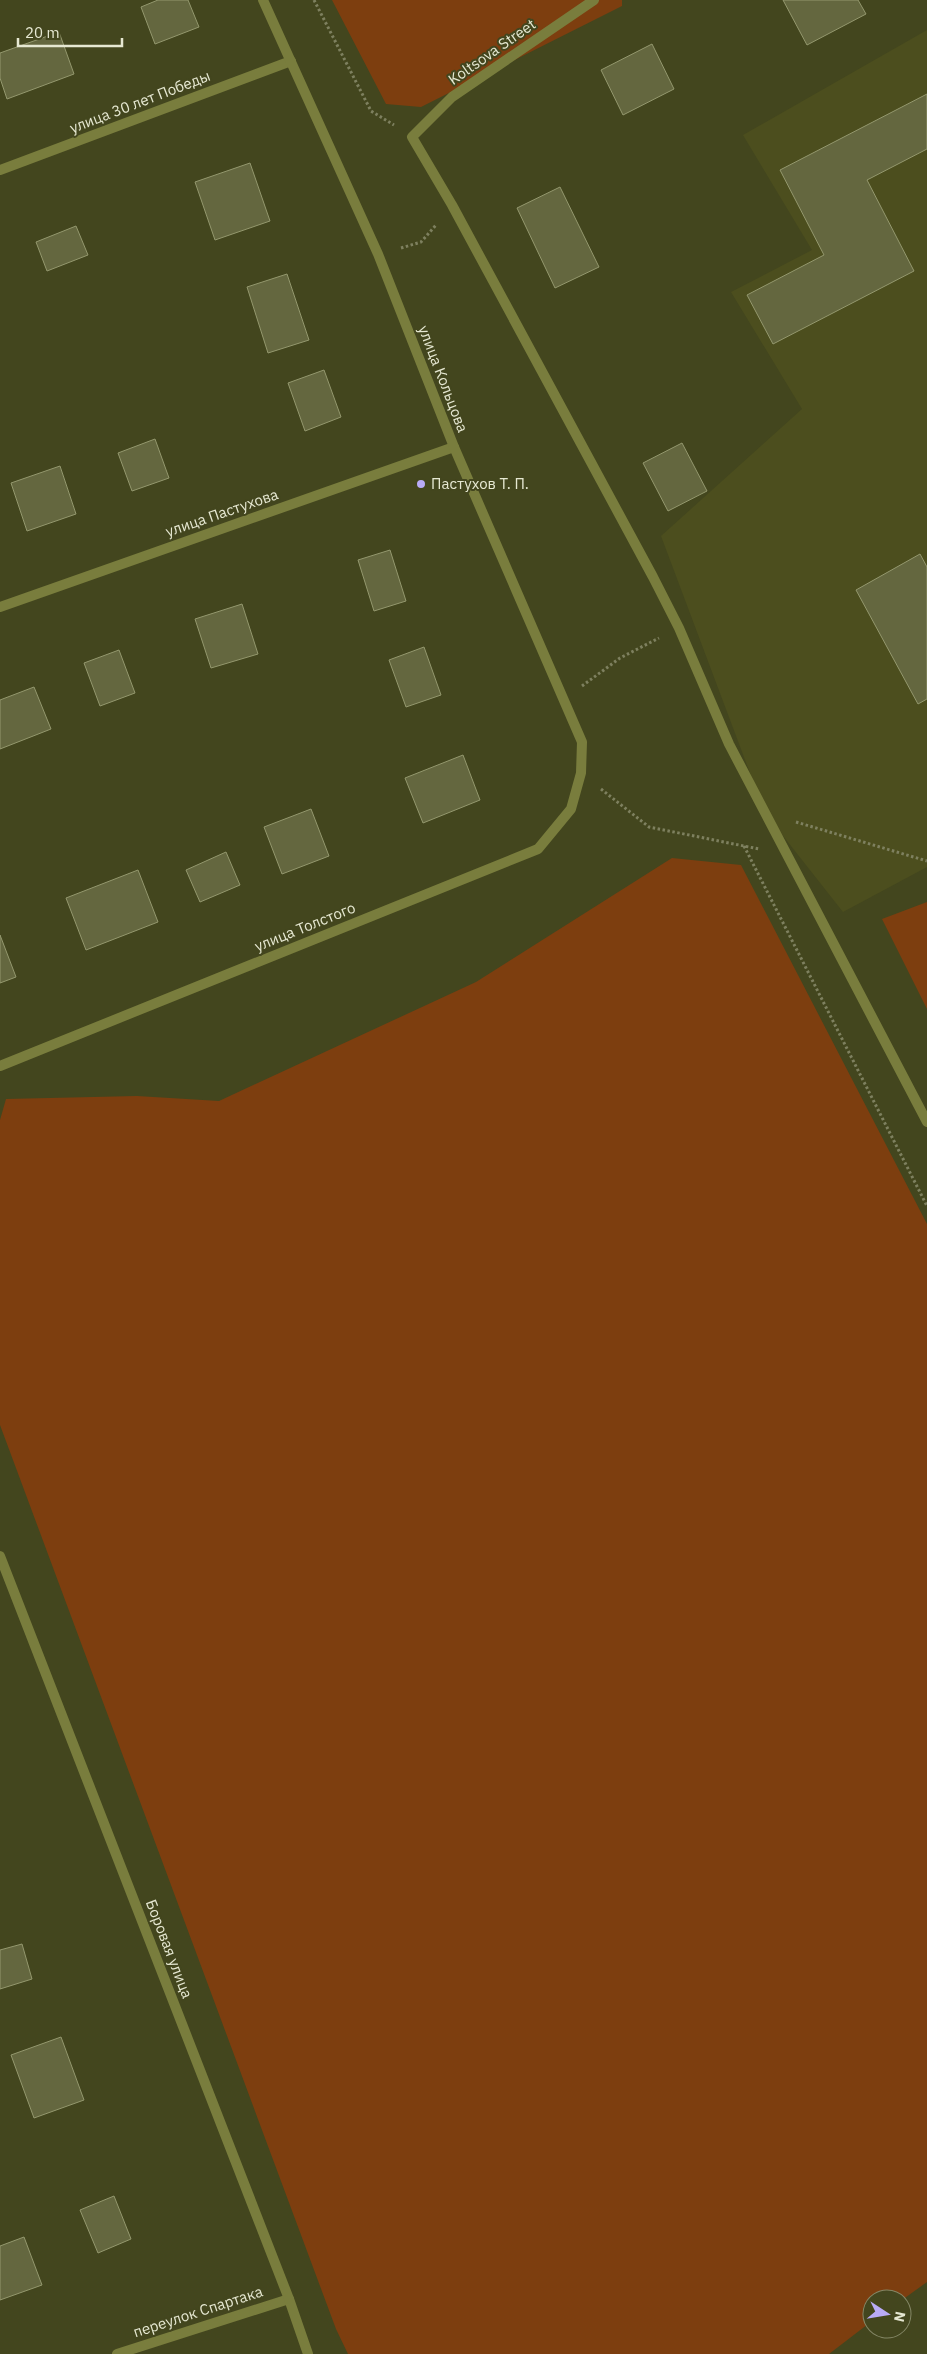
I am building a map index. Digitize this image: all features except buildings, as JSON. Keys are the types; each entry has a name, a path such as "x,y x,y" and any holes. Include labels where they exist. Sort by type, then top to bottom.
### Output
{"street":[{"name":"улица Кольцова","path":"263,0 378,254 454,447 582,742 581,773"},
{"name":"Koltsova Street","path":"412,137 452,97 594,0"},
{"name":"улица 30 лет Победы","path":"0,170 291,61"},
{"path":"412,137 452,205 679,628 729,744 927,1122"},
{"name":"улица Пастухова","path":"0,607 454,447"},
{"name":"улица Толстого","path":"0,1066 538,849 571,809 581,773"},
{"name":"Боровая улица","path":"0,1556 289,2299 308,2354"},
{"name":"переулок Спартака","path":"117,2354 289,2299"}],"path":[{"path":"314,0 371,112 412,137"},
{"path":"378,254 421,242 452,205"},
{"path":"564,700 620,658 679,628"},
{"path":"581,773 649,827 787,855"},
{"path":"764,813 927,861"},
{"path":"744,846 927,1206"}],"shaded area":[{"path":"332,0 622,0 622,6 421,107 386,104"},
{"path":"927,30 927,867 843,912 765,813 661,536 802,409 731,292 812,250 743,135"},
{"path":"672,858 741,865 927,1224 927,2282 912,2293 912,2289 862,2289 862,2329 829,2354 348,2354 336,2329 0,1425 0,1120 6,1099 137,1096 219,1101 476,982"},
{"path":"927,902 927,1009 882,919"}],"place":[{"name":"Пастухов Т. П.","path":"421,484"}]}
